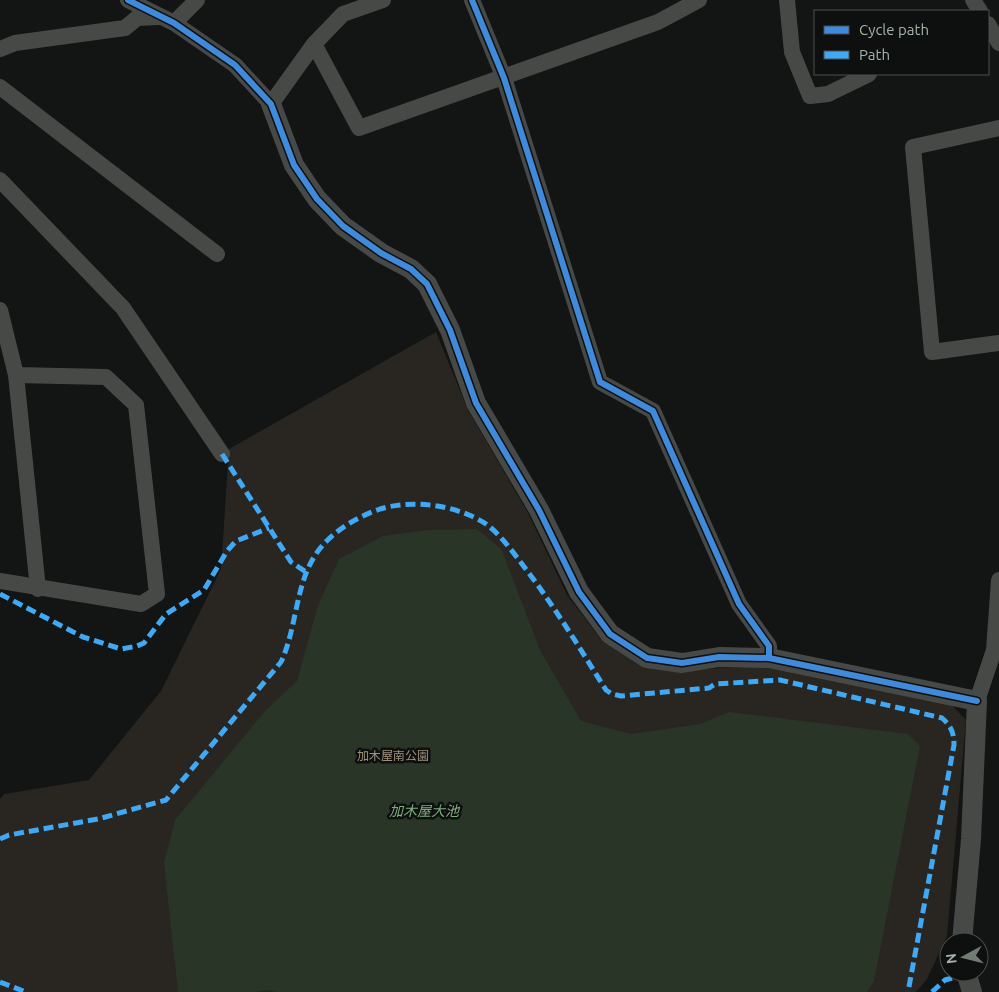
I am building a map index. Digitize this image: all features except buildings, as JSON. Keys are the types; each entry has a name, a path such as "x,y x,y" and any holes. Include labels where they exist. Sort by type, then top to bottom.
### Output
{"street":[{"path":"128,0 158,17 174,23 235,65 271,104 294,165 317,199 343,226 381,253 411,269 427,284 450,330 476,403 539,510 579,592 610,634 647,658 682,663 719,657 768,658 977,701"},
{"path":"174,23 197,0"},
{"path":"271,104 314,44 343,14 383,0"},
{"path":"472,0 504,78 600,382 653,411 739,604 769,646 768,658"},
{"path":"314,44 359,128 658,22 699,0"},
{"path":"786,0 792,52 810,96 828,94 867,75"},
{"path":"0,50 15,43 124,28 137,18 158,17"},
{"path":"989,26 999,43"},
{"path":"0,87 217,254"},
{"path":"999,128 913,147 932,352 999,343"},
{"path":"0,180 123,308 222,454"},
{"path":"0,310 16,375 38,589"},
{"path":"0,581 38,589 141,604 157,594 136,405 106,377 16,375"},
{"path":"963,932 972,839 977,701 994,650 999,580"}],"green space":[{"name":"加木屋大池","path":"436,332 468,410 528,513 567,595 600,638 636,663 668,671 764,666 950,703 966,720 947,932 939,932 939,953 927,979 916,992 0,992 0,799 4,794 89,780 161,691 221,569 229,449"}],"water":[{"name":"加木屋大池","path":"477,529 502,550 540,650 581,721 631,734 700,724 729,712 908,734 920,746 874,981 867,992 277,992 266,990 255,992 178,992 164,863 175,820 265,711 297,681 318,605 339,559 383,536 428,530"}],"marked path":[{"path":"222,454 291,562 306,572"},
{"path":"0,839 9,835 98,819 166,800 281,662 304,579 309,566 322,546 344,527 362,516 380,509 406,504 448,508 474,517 486,524 501,538 566,626 606,690 612,694 621,696 709,688 715,684 780,680 942,718 945,721 953,733 954,745 908,992"},
{"path":"0,594 83,637 121,649 137,646 144,643 166,614 204,590 227,551 236,541 269,528"},
{"path":"0,982 26,992"},
{"path":"932,992 943,982"}],"cycle path":[{"path":"128,0 174,23 235,65 271,104 294,165 317,199 343,226 381,253 411,269 427,284 450,330 476,403 539,510 579,592 610,634 647,658 682,663 719,657 769,658 977,701"},
{"path":"472,0 504,78 600,382 653,411 739,604 769,646 769,658"}],"park label":[{"name":"加木屋南公園","path":"393,756"}]}
